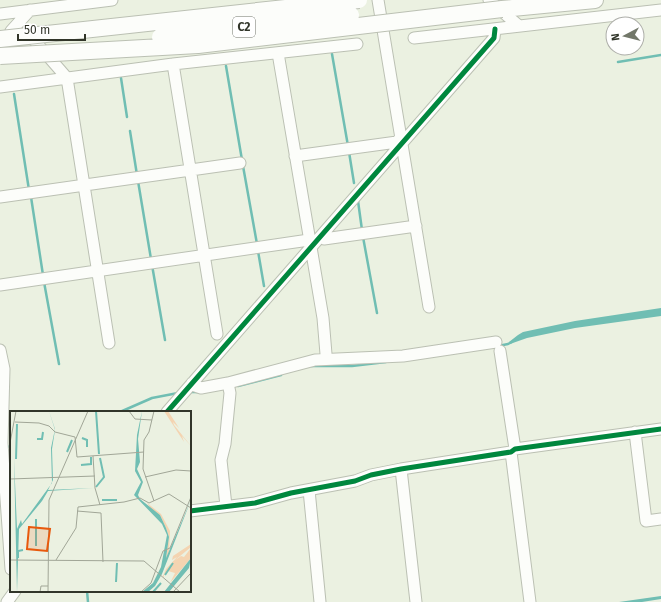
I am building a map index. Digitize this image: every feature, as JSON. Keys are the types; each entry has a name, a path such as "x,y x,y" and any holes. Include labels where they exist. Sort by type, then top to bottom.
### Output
{"highway":[{"path":"9,33 269,1 299,0"},
{"name":"C2","path":"9,33 98,29 359,0"},
{"name":"C2","path":"0,55 488,0"},
{"path":"0,55 198,44 502,9 595,0"},
{"path":"98,29 269,1"}],"street":[{"path":"0,14 30,10 54,3 112,0"},
{"path":"378,0 429,307"},
{"path":"488,0 519,26"},
{"path":"30,10 9,33 66,78 109,343"},
{"path":"414,38 661,10"},
{"path":"168,411 310,244 321,237 402,141 494,38 495,29"},
{"path":"0,87 173,64 357,44"},
{"path":"278,53 323,318 326,354"},
{"path":"173,64 217,334"},
{"path":"296,156 402,141"},
{"path":"0,197 240,163"},
{"path":"321,237 324,239 416,226"},
{"path":"0,285 205,255 310,244"},
{"path":"186,390 195,386 201,388 229,386 315,360 403,356 498,347 513,451 530,602"},
{"path":"0,350 4,370 4,514 10,561"},
{"path":"226,506 221,460 225,444 229,386"},
{"path":"191,511 255,503 291,493 355,481 371,475 401,469 661,429"},
{"path":"635,432 646,521 661,519"},
{"path":"401,469 416,602"},
{"path":"309,490 320,602"}],"water":[{"path":"661,308 661,316 575,328 527,338 510,344 509,342 523,332 575,321"},
{"path":"661,596 661,599 642,602 619,602"}],"waterway":[{"path":"332,54 348,146"},
{"path":"618,62 661,55"},
{"path":"226,66 242,160"},
{"path":"121,78 127,117"},
{"path":"14,94 29,190"},
{"path":"130,131 137,175"},
{"path":"349,152 354,183"},
{"path":"243,166 257,244"},
{"path":"138,181 151,259"},
{"path":"31,197 43,275"},
{"path":"358,201 362,230"},
{"path":"363,237 377,313"},
{"path":"258,251 264,286"},
{"path":"152,265 165,340"},
{"path":"44,282 59,364"},
{"path":"498,346 512,342"},
{"path":"311,366 352,366 386,362"},
{"path":"238,386 281,375"},
{"path":"189,392 201,392"},
{"path":"122,411 152,398 178,393"},
{"path":"4,446 10,447"},
{"path":"87,592 88,602"}],"cycle path":[{"path":"168,411 494,38 495,29"},
{"path":"191,511 255,503 291,493 355,481 371,475 511,452 515,449 661,429"}]}
